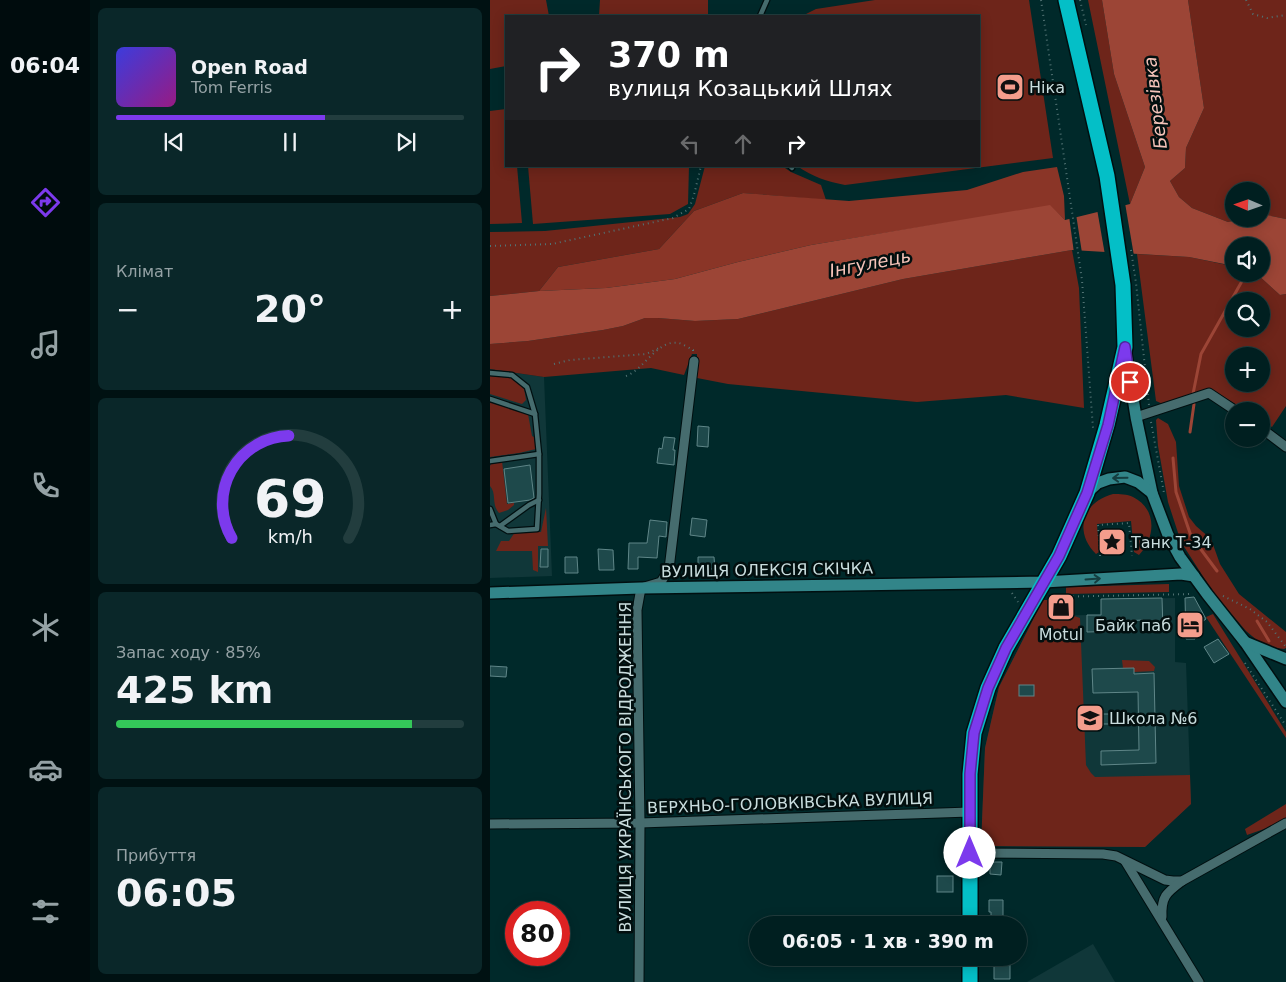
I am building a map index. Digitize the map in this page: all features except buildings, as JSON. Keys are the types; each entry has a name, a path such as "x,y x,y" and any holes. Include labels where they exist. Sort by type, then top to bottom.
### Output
{"highway":[{"path":"970,916 970,774 974,733 988,688 1006,648 1059,556 1087,493 1108,425 1125,347 1130,284 1066,0"},
{"path":"970,966 970,982"}],"street":[{"path":"1125,347 1136,417 1152,493 1168,535 1180,557 1245,642 1286,702"},
{"name":"ВУЛИЦЯ УКРАЇНСЬКОГО ВІДРОДЖЕННЯ","path":"639,982 640,823 637,610 642,588 660,582 669,569 694,361"},
{"path":"1136,417 1209,394 1225,404"},
{"path":"1270,435 1286,447"},
{"path":"1087,493 1098,483 1109,479 1125,477 1138,482 1152,493"},
{"name":"ВУЛИЦЯ ОЛЕКСІЯ СКІЧКА","path":"490,593 642,588 1044,582 1171,574 1194,576"},
{"path":"1245,642 1286,659"},
{"name":"ВЕРХНЬО-ГОЛОВКІВСЬКА ВУЛИЦЯ","path":"490,824 640,823 970,812"},
{"path":"1163,921 1162,906 1165,895 1169,891 1182,881 1286,824"},
{"path":"970,853 1103,854 1116,856 1165,880 1182,881"},
{"path":"1125,860 1199,982"}],"lane":[{"path":"760,15 767,0"},
{"path":"490,373 512,375 528,387 535,414 539,454 537,530 508,531 498,525 490,525"},
{"path":"490,399 535,414"},
{"path":"490,461 539,454"},
{"path":"498,525 539,500"},
{"path":"490,510 498,525"}],"path":[{"path":"1040,0 1082,280 1093,433"},
{"path":"1246,0 1253,14 1267,18 1286,15"},
{"path":"490,246 552,244 673,218 689,209 701,167"},
{"path":"1130,284 1165,500"},
{"path":"554,364 570,360 646,354 672,343 679,343 693,350 694,361"},
{"path":"626,376 633,374 659,348"},
{"path":"1100,556 1098,525 1129,523 1132,556"},
{"path":"1113,524 1113,529"},
{"path":"1134,590 1135,595"},
{"path":"1009,591 1014,595 1019,608"},
{"path":"1042,598 1195,594"},
{"path":"1219,594 1250,609 1267,622 1286,647"},
{"path":"1245,663 1286,726"}],"shaded area":[{"path":"490,0 546,0 549,15 505,15 505,66 490,69"},
{"path":"600,0 708,0 708,15 599,15"},
{"name":"Ніка","path":"875,0 1029,0 1053,158 845,185 820,178 799,167 980,167 980,15 804,15 816,9"},
{"path":"1088,0 1102,0 1114,74 1145,167 1130,204"},
{"path":"1188,0 1286,0 1286,219 1270,216 1270,182 1225,182 1225,221 1192,208 1179,197 1170,181 1185,168 1186,148 1204,108"},
{"path":"505,109 505,167 517,167 522,223 490,224 490,111"},
{"path":"528,167 689,167 688,204 670,214 533,224"},
{"path":"705,167 784,167 821,185 826,200 743,193 694,211 659,249 558,267 539,291 490,296 490,232 545,231 680,217 688,214 695,204"},
{"path":"1057,167 1064,196 1065,220 1050,206 811,245 675,279 606,288 539,291 558,267 659,249 694,211 743,193 849,201 967,190 1023,172"},
{"path":"1072,250 1079,288 1084,408 1006,395 917,402 728,384 697,378 697,354 692,354 684,375 651,368 544,377 490,369 490,344 528,341 603,330 623,326 645,318 695,321 738,319 903,279"},
{"path":"1137,254 1189,257 1225,265 1225,282 1266,282 1280,295 1286,294 1286,406 1272,427 1270,426 1270,402 1232,402 1209,388 1163,404 1156,401"},
{"path":"490,369 544,377 552,576 490,578"},
{"path":"490,376 512,378 524,388 526,400 522,404 490,394"},
{"path":"490,402 528,414 536,449 490,457"},
{"path":"1158,418 1168,424 1176,442 1179,486 1189,517 1211,539 1220,564 1239,594 1286,632 1286,648 1264,646 1246,631 1213,592 1181,542 1168,502 1158,446 1156,420"},
{"path":"502,461 507,504 514,503 514,505 508,510 499,513 495,506 490,486 490,466 492,462"},
{"path":"1113,494 1133,497 1141,502 1150,516 1151,532 1149,540 1139,555 1134,552 1131,521 1097,524 1099,552 1096,554 1085,536 1083,527 1088,510 1103,498"},
{"path":"546,508 548,546 538,546 538,572 533,570 532,551 496,551 501,541 509,541 515,532 541,532"},
{"path":"1169,584 1169,592 1066,594 1066,587"},
{"name":"Школа №6","path":"1175,598 1175,662 1186,663 1191,804 1145,847 981,846 985,748 999,687 1043,600 1050,600 1051,616 1101,615 1101,599"},
{"name":"Школа №6","path":"1043,600 1050,600 1050,616 1071,615 1080,618 1086,765 1091,773 1095,777 1190,775 1191,804 1145,847 981,846 985,748 999,687"},
{"path":"1213,614 1286,732 1286,738 1206,617"},
{"path":"1122,660 1149,661 1155,667 1154,671 1134,672 1134,668 1123,668"},
{"path":"1286,804 1286,819 1273,826 1247,835 1245,829"},
{"path":"1093,944 1115,982 1027,982"}],"water":[{"path":"1102,0 1188,0 1204,108 1186,148 1185,168 1170,181 1179,197 1192,208 1225,221 1225,228 1270,228 1270,216 1286,219 1286,294 1280,295 1266,282 1270,282 1270,237 1225,237 1225,264 1189,257 1072,250 903,279 738,319 695,321 645,318 623,326 603,330 528,341 490,344 490,296 539,291 606,288 675,279 811,245 1050,205 1065,220 1130,204 1145,167 1114,74"}],"pier":[{"path":"1125,203 1134,256 1105,255 1097,209"},
{"path":"1076,214 1082,253 1074,253 1069,216"}],"waterway":[{"path":"1193,394 1201,354 1242,282"},
{"path":"1190,432 1194,404"},
{"path":"1173,458 1176,492 1191,536 1217,571"},
{"path":"1257,621 1269,641"}],"place":[{"name":"Ніка","path":"1010,87"},
{"name":"Танк Т-34","path":"1112,542"},
{"name":"Motul","path":"1061,607"},
{"name":"Байк паб","path":"1190,625"},
{"name":"Школа №6","path":"1090,718"}],"route":[{"path":"970,853 970,774 974,733 988,688 1006,648 1059,556 1087,493 1108,425 1125,347 1130,382"}],"water label":[{"name":"Березівка","path":"1155,103"},
{"name":"Інгулець","path":"870,263"}]}
